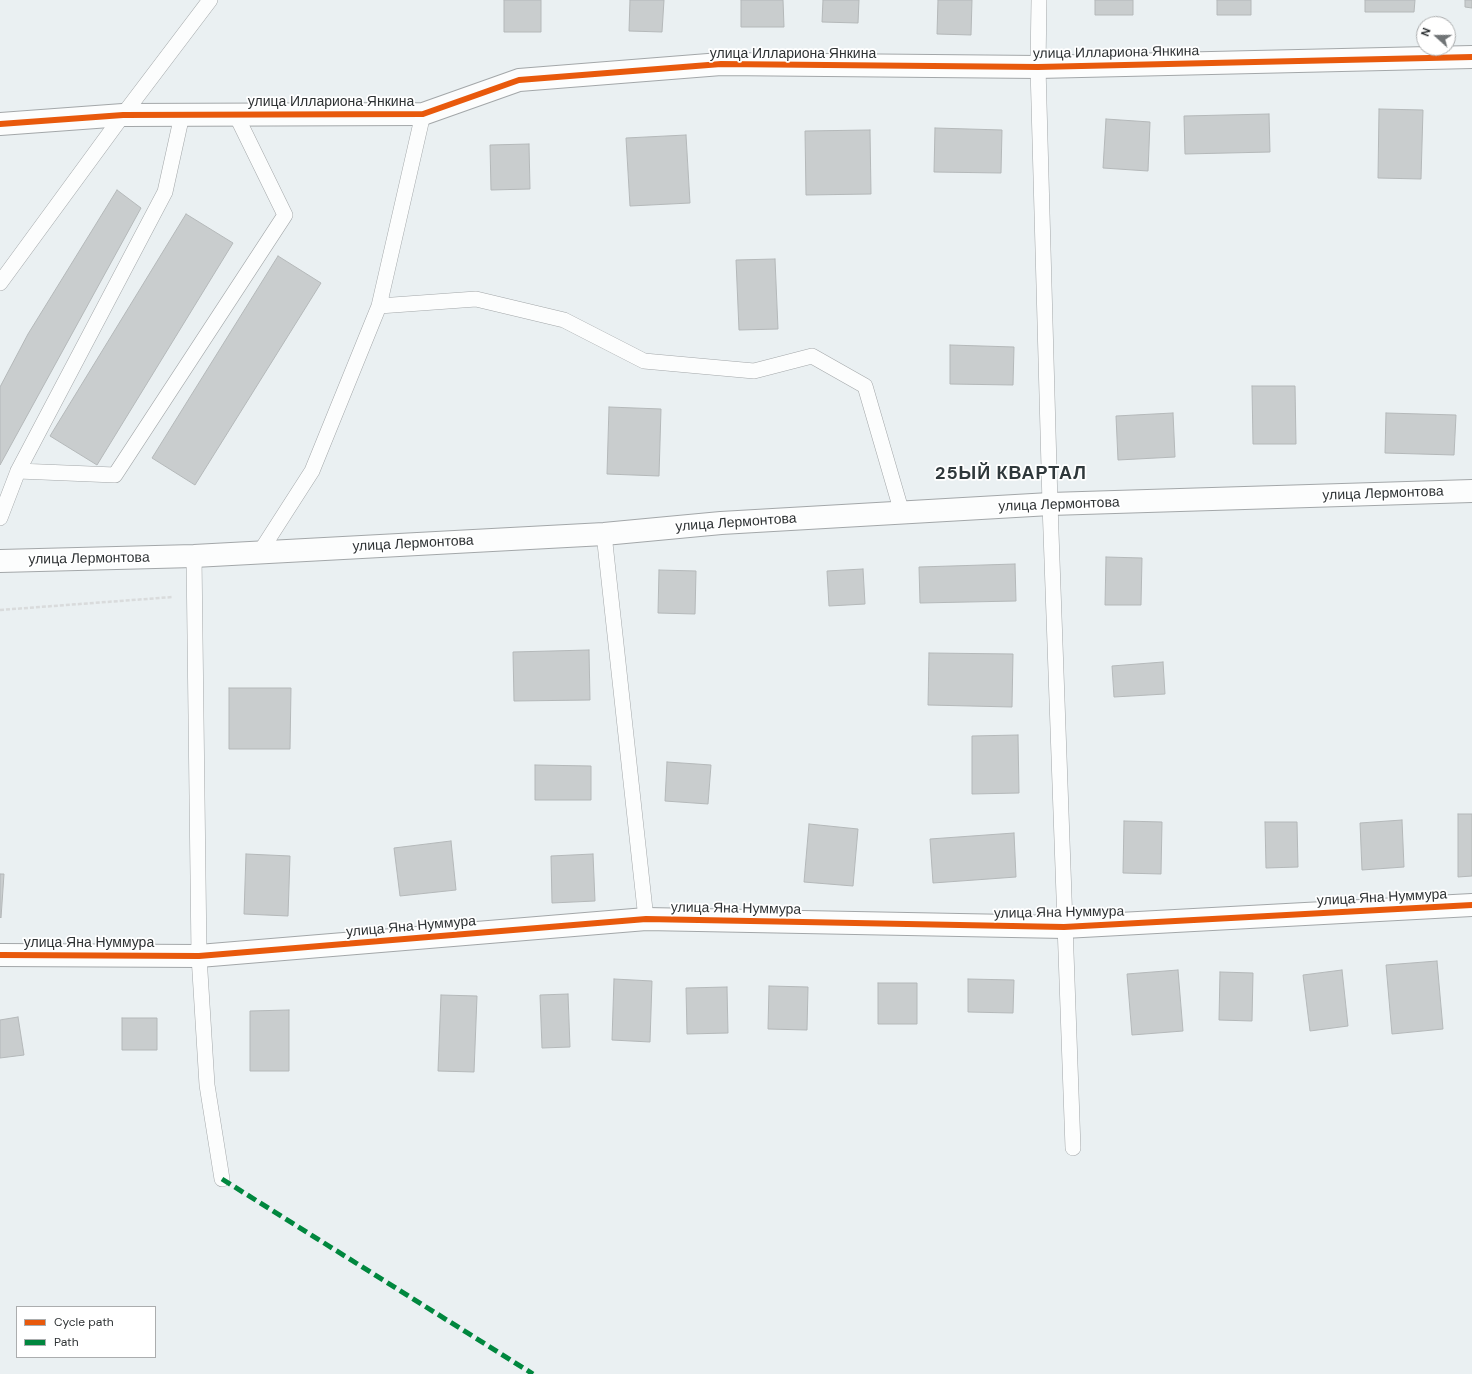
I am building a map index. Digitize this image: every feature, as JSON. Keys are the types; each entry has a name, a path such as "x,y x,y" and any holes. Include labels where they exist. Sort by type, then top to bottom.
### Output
{"street":[{"name":"улица Иллариона Янкина","path":"0,124 123,115 423,114 519,80 721,64 1038,67 1472,57"},
{"name":"улица Лермонтова","path":"0,561 194,556 604,534 722,523 1050,504 1472,491"},
{"name":"улица Яна Нуммура","path":"0,955 199,956 646,919 1064,927 1472,905"}],"lane":[{"path":"0,283 123,115 210,0"},
{"path":"1039,0 1038,67 1050,504 1073,1148"},
{"path":"260,552 312,471 379,306 423,114"},
{"path":"0,518 18,471 165,192 182,115"},
{"path":"18,471 115,475 285,215 236,115"},
{"path":"379,306 476,299 564,320 644,361 754,371 812,356 865,386 902,513"},
{"path":"604,534 646,919"},
{"path":"194,556 199,956 207,1085 222,1179"}],"path":[{"path":"0,610 194,595"}],"building":[{"path":"504,0 541,0 541,32 504,32"},
{"path":"630,0 664,0 662,32 629,31"},
{"path":"741,0 783,0 784,27 741,27"},
{"path":"823,0 859,0 858,23 822,22"},
{"path":"938,0 972,0 971,35 937,34"},
{"path":"1095,0 1133,0 1133,15 1095,15"},
{"path":"1217,0 1251,0 1251,15 1217,15"},
{"path":"1365,0 1415,0 1414,12 1365,12"},
{"path":"1465,0 1472,0 1472,8 1465,7"},
{"path":"1379,109 1423,110 1421,179 1378,178"},
{"path":"1269,114 1270,152 1185,154 1184,116"},
{"path":"1106,119 1150,122 1148,171 1103,168"},
{"path":"935,128 1002,130 1001,173 934,172"},
{"path":"870,130 871,194 806,195 805,131"},
{"path":"686,135 690,203 630,206 626,138"},
{"path":"529,144 530,189 491,190 490,145"},
{"path":"117,190 141,208 0,465 0,387 28,334"},
{"path":"186,214 233,243 97,465 50,436"},
{"path":"278,256 321,283 195,485 152,458"},
{"path":"775,259 778,329 739,330 736,260"},
{"path":"950,345 1014,347 1013,385 950,384"},
{"path":"1252,386 1295,386 1296,444 1253,444"},
{"path":"609,407 661,409 659,476 607,474"},
{"path":"1173,413 1175,457 1118,460 1116,416"},
{"path":"1386,413 1456,415 1454,455 1385,453"},
{"path":"1106,557 1142,558 1141,605 1105,605"},
{"path":"1015,564 1016,601 920,603 919,567"},
{"path":"863,569 865,604 829,606 827,571"},
{"path":"659,570 696,571 695,614 658,613"},
{"path":"589,650 590,700 514,701 513,652"},
{"path":"929,653 1013,654 1012,707 928,705"},
{"path":"1163,662 1165,694 1114,697 1112,666"},
{"path":"229,688 291,688 290,749 229,749"},
{"path":"1018,735 1019,793 972,794 972,736"},
{"path":"667,762 711,765 708,804 665,801"},
{"path":"535,765 591,766 591,800 535,800"},
{"path":"1458,814 1472,814 1472,876 1458,877"},
{"path":"1402,820 1404,867 1362,870 1360,823"},
{"path":"1124,821 1162,822 1161,874 1123,873"},
{"path":"1265,822 1297,822 1298,867 1266,868"},
{"path":"809,824 858,829 853,886 804,882"},
{"path":"1014,833 1016,877 933,883 930,839"},
{"path":"451,841 456,890 400,896 394,848"},
{"path":"246,854 290,856 288,916 244,914"},
{"path":"593,854 595,901 552,903 551,856"},
{"path":"0,874 4,874 1,918 0,917"},
{"path":"1437,961 1443,1029 1392,1034 1386,965"},
{"path":"1178,970 1183,1031 1132,1035 1127,974"},
{"path":"1342,970 1348,1026 1310,1031 1303,975"},
{"path":"1220,972 1253,973 1252,1021 1219,1020"},
{"path":"614,979 652,981 650,1042 612,1040"},
{"path":"968,979 1014,980 1013,1013 968,1012"},
{"path":"878,983 917,983 917,1024 878,1024"},
{"path":"769,986 808,987 807,1030 768,1029"},
{"path":"727,987 728,1033 687,1034 686,988"},
{"path":"568,994 570,1047 542,1048 540,995"},
{"path":"441,995 477,996 474,1072 438,1071"},
{"path":"289,1010 289,1071 250,1071 250,1011"},
{"path":"18,1017 24,1055 0,1058 0,1020"},
{"path":"122,1018 157,1018 157,1050 122,1050"}],"marked path":[{"path":"222,1179 533,1374"}],"cycle path":[{"path":"0,124 123,115 423,114 519,80 721,64 1038,67 1472,57"},
{"path":"0,955 199,956 646,919 1064,927 1472,905"}],"district":[{"name":"25ЫЙ КВАРТАЛ","path":"1011,474"}]}
